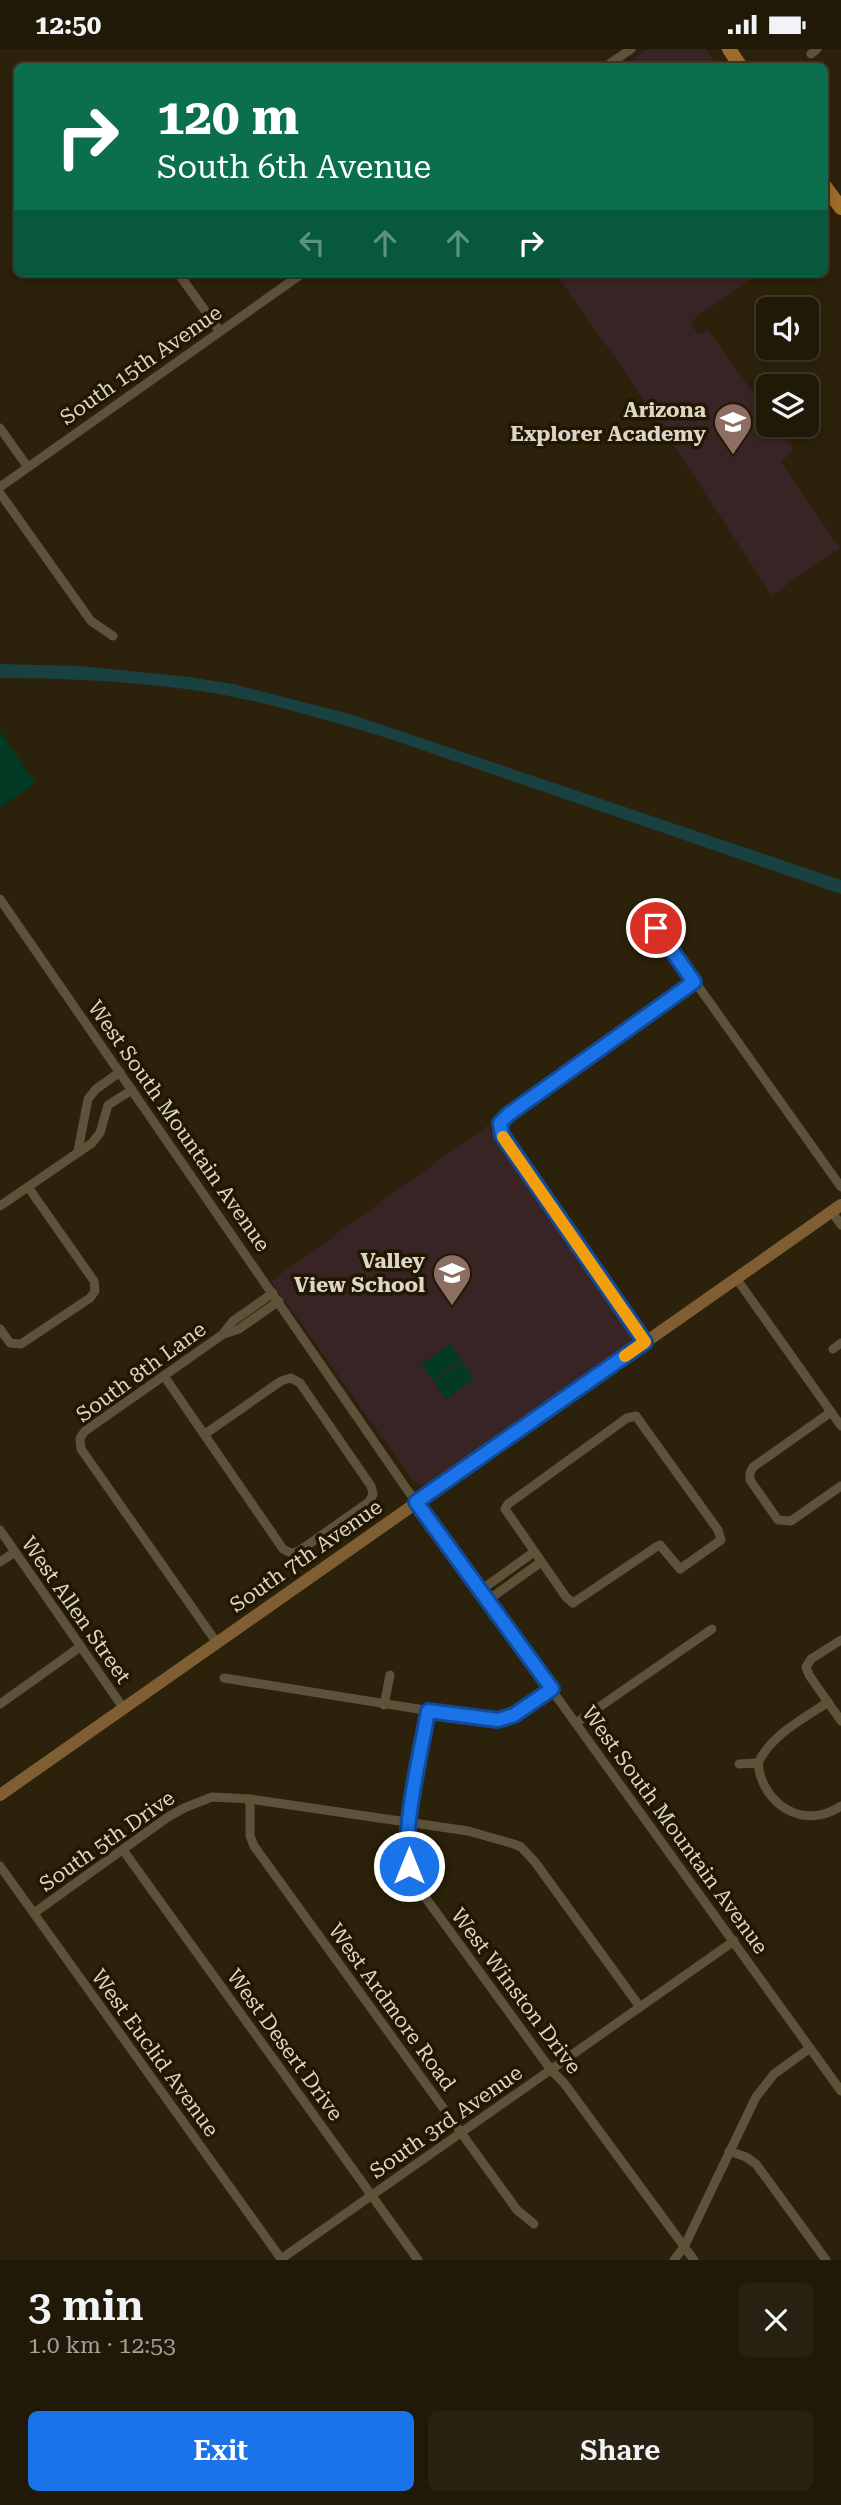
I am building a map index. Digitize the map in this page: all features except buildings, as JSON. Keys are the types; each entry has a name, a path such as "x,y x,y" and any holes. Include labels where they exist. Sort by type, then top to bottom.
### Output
{"main road":[{"path":"828,190 841,208"}],"street":[{"path":"611,63 631,49"},
{"path":"181,277 219,330"},
{"name":"South 15th Avenue","path":"0,487 297,277"},
{"path":"0,428 27,466"},
{"path":"0,493 91,621 113,636"},
{"name":"West South Mountain Avenue","path":"0,899 416,1502 841,2091"},
{"path":"644,911 841,1187"},
{"path":"645,1342 502,1135 500,1123 694,982"},
{"path":"78,1151 91,1093 120,1072"},
{"path":"0,1206 97,1139 104,1123 105,1109 132,1090"},
{"path":"87,1102 105,1109"},
{"path":"0,1329 14,1345 21,1345 90,1298 95,1291 94,1282 28,1187"},
{"path":"836,1208 841,1225"},
{"name":"South 7th Avenue","path":"0,1795 836,1208"},
{"path":"736,1278 841,1426"},
{"name":"South 8th Lane","path":"217,1643 81,1449 80,1438 85,1431 222,1335 239,1329 244,1320 276,1297"},
{"path":"164,1376 283,1549 291,1553 299,1551 369,1502 373,1495 371,1486 300,1383 291,1378 281,1381 205,1434"},
{"path":"831,1412 753,1467 750,1480 778,1520 784,1522 791,1521 841,1486"},
{"path":"636,1416 703,1508 718,1530 721,1540 680,1569 660,1545 573,1603 534,1552 505,1509 508,1504 627,1418 636,1416"},
{"name":"West Allen Street","path":"0,1530 124,1709"},
{"path":"0,1562 15,1552"},
{"path":"481,1590 534,1552"},
{"path":"488,1599 541,1562"},
{"path":"513,1567 520,1577"},
{"path":"576,1723 712,1629"},
{"path":"841,1640 811,1659 806,1667 841,1721"},
{"path":"0,1704 80,1647"},
{"path":"384,1705 390,1675"},
{"path":"224,1678 384,1705 498,1720 514,1715 552,1689"},
{"path":"828,1702 778,1736 758,1763 760,1778 774,1799 785,1808 810,1818 829,1814 841,1807"},
{"name":"West Winston Drive","path":"428,1711 407,1854 417,1886 694,2260"},
{"path":"739,1764 758,1763"},
{"name":"South 5th Drive","path":"34,1913 169,1817 198,1801 212,1797 250,1799 468,1831 521,1847 535,1862 640,2007"},
{"name":"West Ardmore Road","path":"250,1799 250,1836 254,1846 517,2210 534,2224"},
{"name":"West Desert Drive","path":"123,1850 418,2260"},
{"name":"West Euclid Avenue","path":"0,1866 278,2259"},
{"name":"South 3rd Avenue","path":"278,2259 734,1941"},
{"path":"674,2260 684,2247 747,2113 765,2084 774,2074 810,2048"},
{"path":"729,2151 756,2164 826,2260"}],"shaded area":[{"path":"648,49 706,49 716,63 627,63"},
{"name":"Arizona Explorer Academy","path":"558,277 753,277 690,322 698,335 708,329 756,397 756,437 785,437 794,450 781,462 840,548 772,595 623,369"},
{"name":"Valley View School","path":"488,1125 633,1339 431,1484 422,1485 414,1482 271,1281"}],"green space":[{"path":"0,731 36,783 0,807"},
{"path":"450,1344 462,1360 433,1381 421,1364"},
{"path":"463,1362 474,1378 446,1399 434,1382"}],"water":[{"path":"0,664 79,666 189,677 233,684 350,714 841,880 841,894 390,739 305,714 219,694 164,686 0,678"}],"slow traffic":[{"path":"503,1137 645,1342 625,1356"}],"place":[{"name":"Arizona Explorer Academy","path":"733,456"},
{"name":"Valley View School","path":"452,1307"}],"route":[{"path":"409,1866 407,1854 410,1823 428,1711 494,1721 514,1715 552,1689 416,1502 645,1342 502,1135 500,1123 694,982 656,928"}]}
